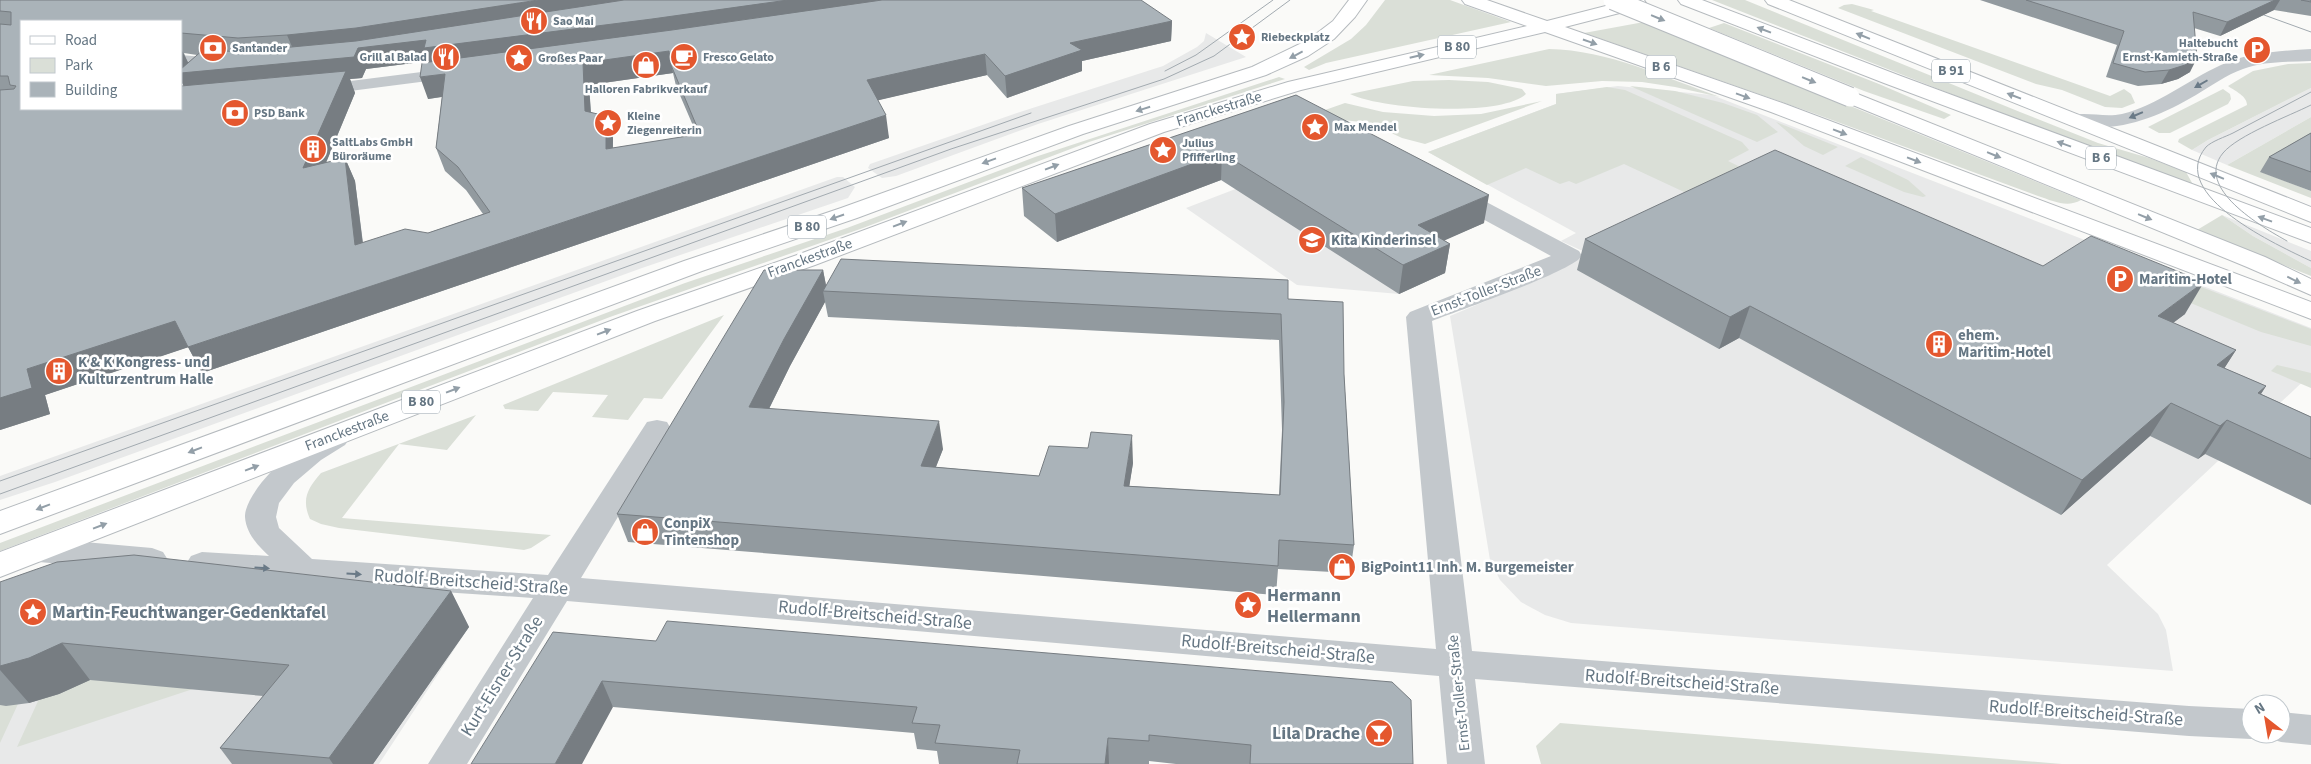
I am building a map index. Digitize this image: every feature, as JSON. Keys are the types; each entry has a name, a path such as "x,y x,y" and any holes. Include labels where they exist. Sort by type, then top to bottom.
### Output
{"main road":[{"name":"Franckestraße","path":"0,523 693,266 849,213 1076,130 1259,71 1285,60 1326,36 1345,18 1358,0"},
{"name":"B 6","path":"1472,0 1769,105 2311,311"},
{"name":"B 80","path":"1490,0 1545,8 1596,8 1641,1"},
{"path":"1613,0 2256,262 2311,288"},
{"name":"B 6","path":"1687,0 2311,236"},
{"name":"B 91","path":"1774,0 2311,215"},
{"name":"Franckestraße","path":"0,565 638,319 806,260 1157,128 1295,86 1641,1"}],"street":[{"path":"2076,120 2095,122 2125,120 2175,99 2227,69 2267,58 2311,55"},
{"path":"182,60 238,65"},
{"path":"196,76 210,62"},
{"path":"306,91 382,88 471,71"},
{"name":"Ernst-Toller-Straße","path":"1435,184 1570,256 1538,271 1419,317 1466,764"},
{"name":"Kurt-Eisner-Straße","path":"447,764 657,429"},
{"path":"306,571 264,530 261,517 263,503 273,488 292,469 313,451 345,432"},
{"name":"Rudolf-Breitscheid-Straße","path":"38,550 216,566 556,588 1456,664 2180,721 2241,724"},
{"path":"2291,728 2311,730"}],"shaded area":[{"path":"1206,33 1246,57 1038,124 896,176 882,178 868,168 870,164 1017,113 1163,66 1197,47 1204,41"},
{"path":"1618,86 1712,95 2311,328 2311,374 2107,565 2158,614 2166,630 2173,671 1571,623 1545,615 1521,602 1500,580 1490,560 1450,316 1589,254 1561,241 1576,233 1428,152 1556,104 1556,94"},
{"path":"2311,88 2311,117 2227,165 2192,150 2208,140"},
{"name":"Kita Kinderinsel","path":"1280,172 1445,273 1399,294 1297,285 1186,208"},
{"path":"837,177 843,177 855,187 848,198 642,268 55,482 0,500 0,476"},
{"path":"2222,215 2311,251 2311,268 2253,236"},
{"path":"0,620 469,627 379,764 0,764"}],"green space":[{"path":"1385,0 1450,0 1511,22 1326,63 1309,70 1304,67 1351,39 1366,25"},
{"path":"1712,0 1745,0 2098,143 2149,158 2186,172 2196,190"},
{"path":"1852,4 1874,10 1871,11 2110,96 2124,89 2131,94 2135,103 2122,108 2105,107 2062,90 2036,84 1838,8"},
{"path":"1644,22 2081,200 2065,204 2049,200 1813,113 1584,33"},
{"path":"1724,23 1879,84 1951,115 1944,119 1864,91 1709,28"},
{"path":"1549,49 1593,54 1615,60 1720,97 1642,82 1602,81 1546,86 1488,78 1429,75"},
{"path":"2311,63 2311,88 2192,150 2178,142 2179,139 2247,105 2243,96 2228,86 2253,71 2288,64"},
{"path":"1279,77 1285,79 1089,142 863,228 610,317 0,551 0,543 685,283 847,228 1035,157"},
{"path":"1413,81 1488,82 1522,89 1526,94 1512,102 1492,106 1467,109 1440,109 1386,104 1350,94"},
{"path":"1630,86 1675,91 1723,103 1757,115 1778,132 1757,142"},
{"path":"1607,87 1625,90 1742,142 1749,150 1728,161 1765,179 1712,205 1624,164 1576,184 1569,181 1560,184 1526,168 1487,185 1428,152 1556,104 1556,94"},
{"path":"2223,89 2230,94 2231,99 2228,104 2170,133 2159,133 2148,127"},
{"path":"1542,101 1425,144 1402,138 1370,123 1308,116 1345,103 1383,112 1434,116 1481,114"},
{"path":"2311,117 2311,143 2261,172 2311,191 2311,198 2227,165"},
{"path":"1776,122 1838,147 1823,155 1804,146"},
{"path":"1861,157 1908,180 1926,196 1923,197 1904,192 1845,166"},
{"path":"2222,215 2253,236 2311,268 2311,276 2197,230"},
{"path":"2131,260 2311,329 2311,346 2261,332 2142,283"},
{"path":"724,315 662,399 644,398 628,420 592,417 608,395 553,392 538,411 505,409 503,405"},
{"path":"2277,365 2311,373 2311,388 2271,371"},
{"path":"476,415 447,450 399,444 342,518 551,535 531,548 524,550 339,528 321,524 310,519 306,505 307,494 321,473"},
{"path":"90,679 193,689 17,747 39,699 59,694"},
{"path":"18,704 0,743 0,705"},
{"path":"1560,723 2062,764 1541,764 1536,746"}],"building":[{"path":"0,0 538,0 356,28 238,38 182,33 182,20 20,20 20,110 182,110 182,86 346,71 303,168 345,158 355,245 405,229 428,233 490,212 458,167 436,148 445,74 420,77 422,63 882,0 1141,0 1172,21 1070,43 1082,50 1005,76 985,54 867,80 886,115 188,347 175,321 27,369 32,388 0,398 0,90 14,89 16,86 10,85 8,76 0,76 0,24 11,25 11,12 0,11","holes":["669,51 671,65 700,134 606,149 606,116 585,111 583,63"]},
{"path":"624,0 788,0 424,48 426,40 358,48 354,57 182,73 182,68 204,49 238,52 356,41"},
{"path":"2026,0 2275,0 2227,22 2193,12 2197,58 2185,65 2169,70 2145,72 2113,63 2124,31"},
{"path":"1296,95 1489,195 1418,225 1450,244 1403,265 1222,153 1055,214 1022,188"},
{"path":"2311,133 2311,172 2269,157"},
{"name":"ehem. Maritim-Hotel","path":"1775,150 2043,266 2091,236 2204,282 2158,316 2236,350 2217,365 2266,386 2258,393 2311,417 2311,459 2227,420 2220,426 2171,403 2082,480 1750,306 1730,317 1585,239"},
{"path":"841,259 1288,280 1288,299 1343,302 1344,374 1354,545 1279,540 1278,566 617,514 764,270 823,270 784,339 749,407 939,421 921,466 1039,476 1049,446 1088,448 1091,432 1132,435 1124,486 1280,495 1284,402 1281,314 823,291"},
{"path":"134,555 451,591 329,758 220,748 289,665 62,643 29,658 0,666 0,582 57,562"},
{"path":"667,621 1392,682 1411,700 1413,764 1250,764 1251,745 1149,735 1149,741 1108,738 1105,764 1017,764 1020,750 935,743 940,725 912,723 917,707 602,681 555,764 471,764 553,632 656,641"}],"tram line":[{"path":"1165,71 1196,55 1273,0"},
{"path":"0,494 951,149 1164,79 1214,56 1290,0"},
{"path":"2253,11 2311,32"},
{"path":"2311,92 2212,143 2206,147 2198,165 2201,183 2213,200 2253,231 2311,261"},
{"path":"2287,241 2262,226 2235,205 2224,193 2217,180 2216,166 2223,153 2240,139 2311,105"},
{"path":"0,481 1031,113"}],"place":[{"name":"Sao Mai","path":"534,21"},
{"name":"Riebeckplatz","path":"1242,37"},
{"name":"Santander","path":"213,48"},
{"name":"Haltebucht Ernst-Kamieth-Straße","path":"2257,50"},
{"name":"Grill al Balad","path":"446,57"},
{"name":"Fresco Gelato","path":"684,57"},
{"name":"Großes Paar","path":"519,58"},
{"name":"Halloren Fabrikverkauf","path":"646,65"},
{"name":"PSD Bank","path":"235,113"},
{"name":"Kleine Ziegenreiterin","path":"608,123"},
{"name":"Max Mendel","path":"1315,127"},
{"name":"SaltLabs GmbH Büroräume","path":"313,149"},
{"name":"Julius Pfifferling","path":"1163,150"},
{"name":"Kita Kinderinsel","path":"1312,240"},
{"name":"Maritim-Hotel","path":"2120,279"},
{"name":"ehem. Maritim-Hotel","path":"1939,344"},
{"name":"K & K Kongress- und Kulturzentrum Halle","path":"59,371"},
{"name":"ConpiX Tintenshop","path":"645,532"},
{"name":"BigPoint11 Inh. M. Burgemeister","path":"1342,567"},
{"name":"Hermann Hellermann","path":"1248,605"},
{"name":"Martin-Feuchtwanger-Gedenktafel","path":"33,612"},
{"name":"Lila Drache","path":"1379,733"}]}
